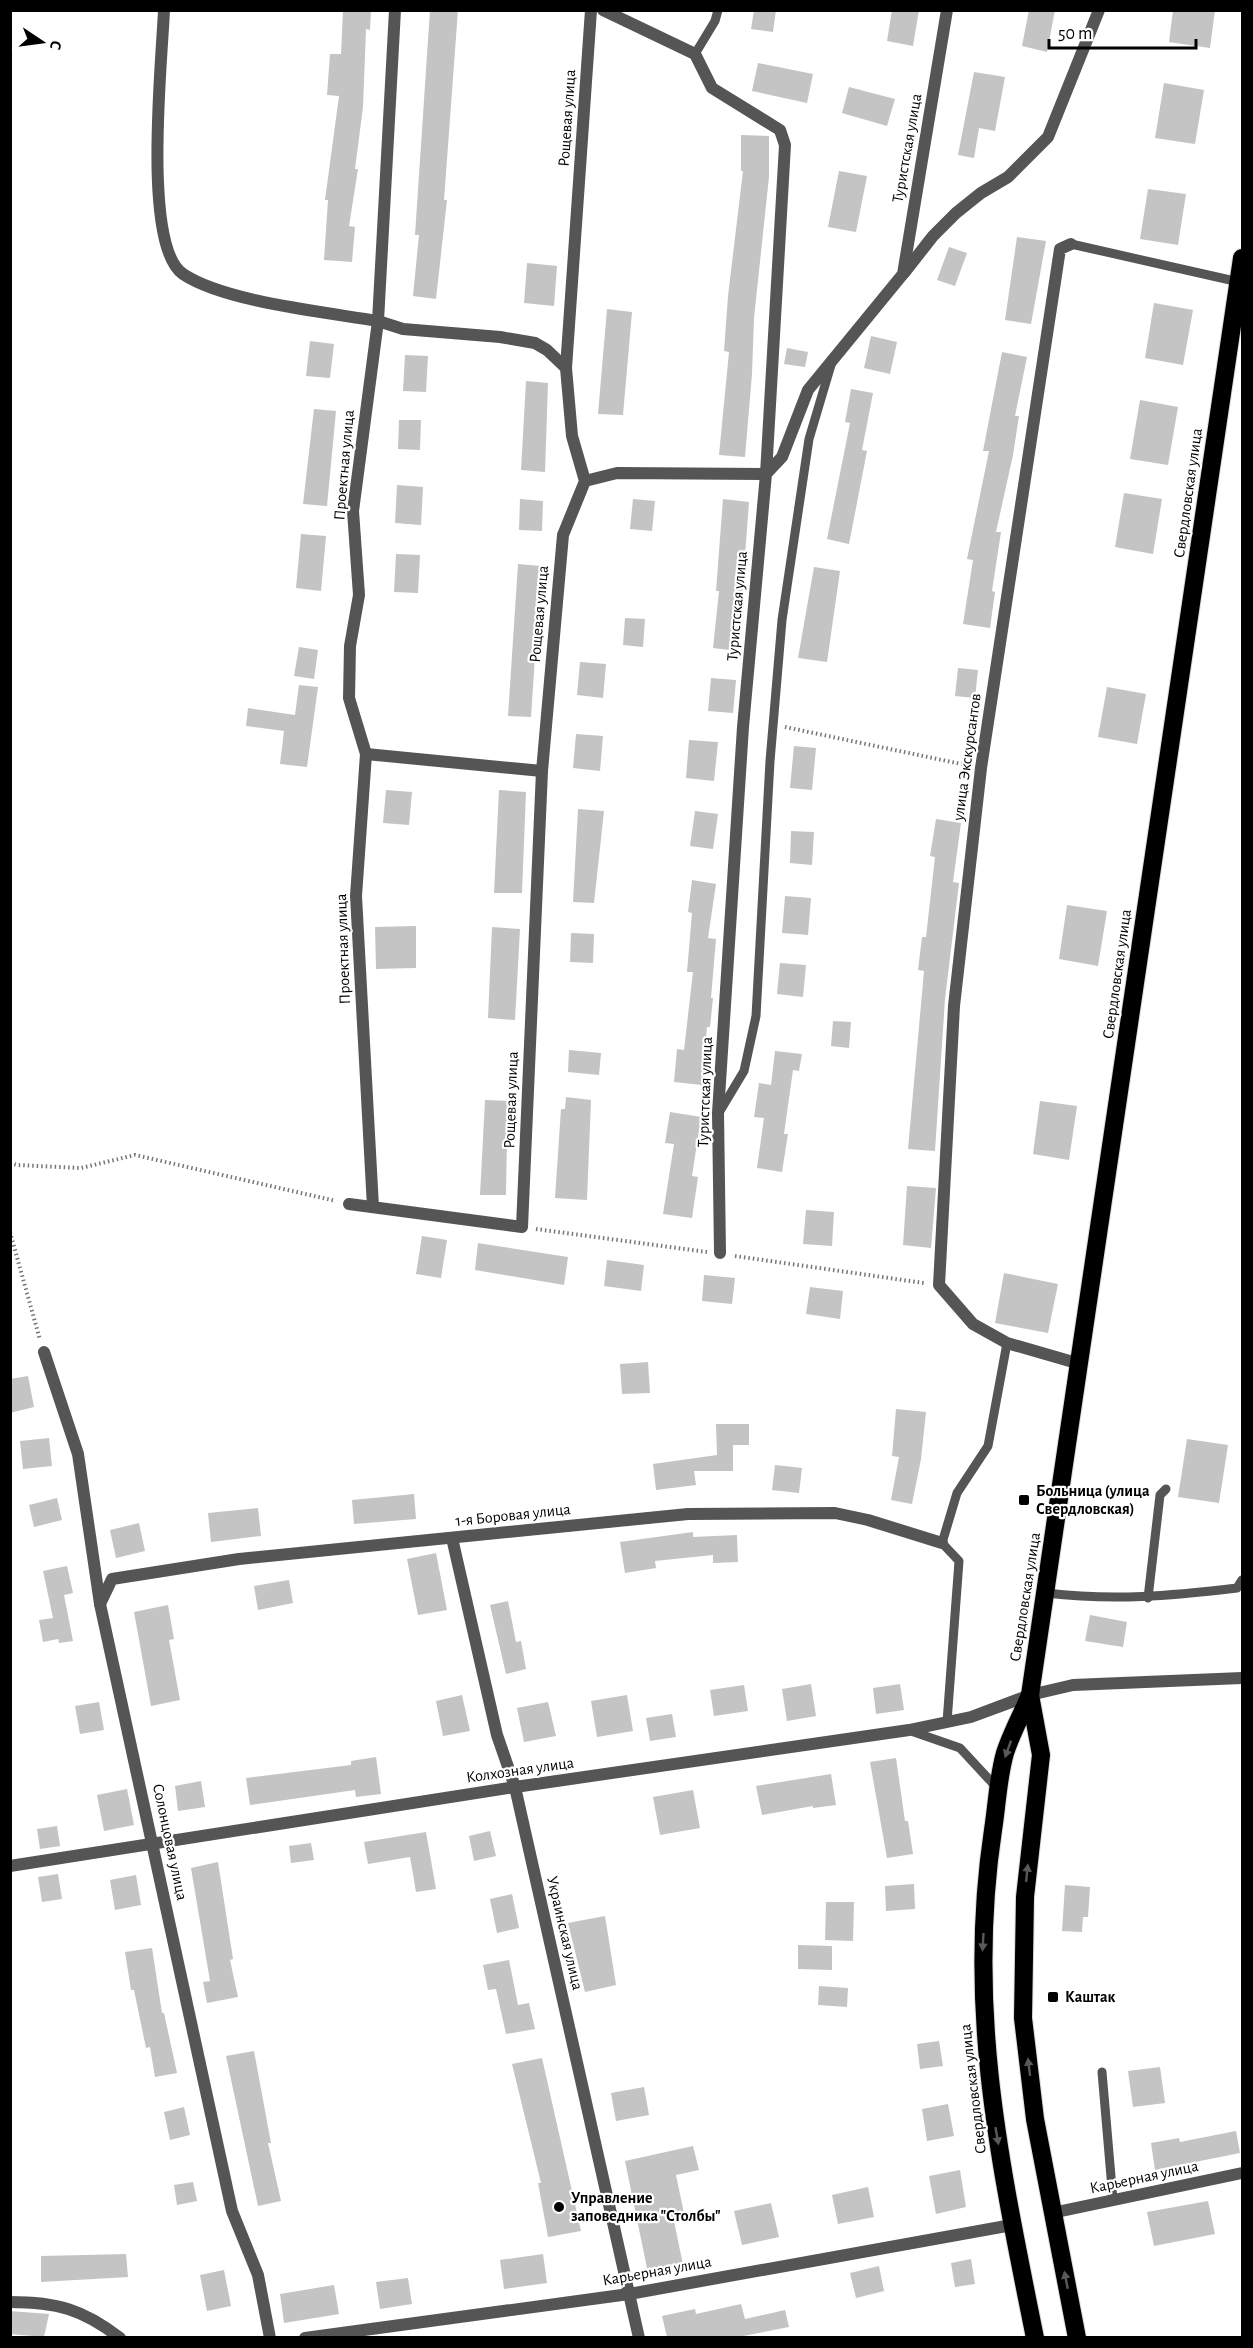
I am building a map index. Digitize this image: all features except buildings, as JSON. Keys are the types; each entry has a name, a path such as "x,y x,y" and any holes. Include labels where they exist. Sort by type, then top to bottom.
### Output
{"highway":[{"name":"Свердловская улица","path":"1035,2337 1012,2225 986,2062 982,1974 986,1879 1005,1754 1030,1695 1242,258"},
{"name":"Свердловская улица","path":"1030,1695 1041,1755 1025,1897 1023,2018 1035,2119 1077,2337"}],"street":[{"path":"164,10 158,180 160,224 170,260 181,273 220,291 378,321 403,328 500,337 535,344 547,350 566,368"},
{"name":"Проектная улица","path":"373,1208 356,896 366,754 351,714 349,698 350,646 358,595 353,511 378,321 395,10"},
{"name":"Рощевая улица","path":"373,1208 522,1227 542,771 563,535 585,481 572,436 566,368 591,10"},
{"path":"585,481 617,473 766,474 784,138 780,130 771,123 712,88 694,54 603,10"},
{"name":"Туристская улица","path":"720,1253 718,1113 743,726 766,474 782,457 808,390 903,274 947,10"},
{"path":"903,274 933,236 956,213 981,193 1008,177 1048,137 1100,10"},
{"name":"улица Экскурсантов","path":"1007,1343 973,1324 939,1285 954,1006 981,768 1060,249 1071,244"},
{"path":"366,754 542,771"},
{"path":"349,1204 373,1208"},
{"path":"1007,1343 1080,1364"},
{"name":"Солонцовая улица","path":"44,1352 78,1454 100,1604 232,2211 258,2275 270,2337"},
{"name":"1-я Боровая улица","path":"100,1604 112,1579 239,1559 688,1514 835,1513 868,1520 942,1543"},
{"name":"Украинская улица","path":"452,1538 497,1735 515,1787 639,2337"},
{"name":"Колхозная улица","path":"10,1866 515,1787 909,1730 971,1717 1030,1695 1073,1685 1242,1678"},
{"name":"Карьерная улица","path":"1052,2213 1242,2173"},
{"name":"Карьерная улица","path":"305,2337 629,2294 1012,2225"},
{"path":"10,2302 61,2305 99,2321 120,2337"}],"lane":[{"path":"694,54 715,21 718,10"},
{"path":"1071,244 1239,282"},
{"path":"718,1113 744,1071 756,1016 773,727 782,620 809,439 832,362"},
{"path":"947,1722 958,1561 942,1543 957,1493 988,1446 1007,1343"},
{"path":"1148,1598 1160,1495 1166,1489"},
{"path":"1046,1593 1094,1599 1148,1598 1237,1587 1242,1580"},
{"path":"909,1730 960,1748 980,1767 999,1791"},
{"path":"1102,2072 1113,2200"}],"path":[{"path":"773,727 981,768"},
{"path":"10,1163 81,1168 135,1155 349,1204"},
{"path":"10,1232 44,1352"}],"place":[{"name":"Больница (улица Свердловская)","path":"1024,1500"},
{"name":"Каштак","path":"1053,1997"},
{"name":"Управление заповедника \"Столбы\"","path":"559,2207"}]}
